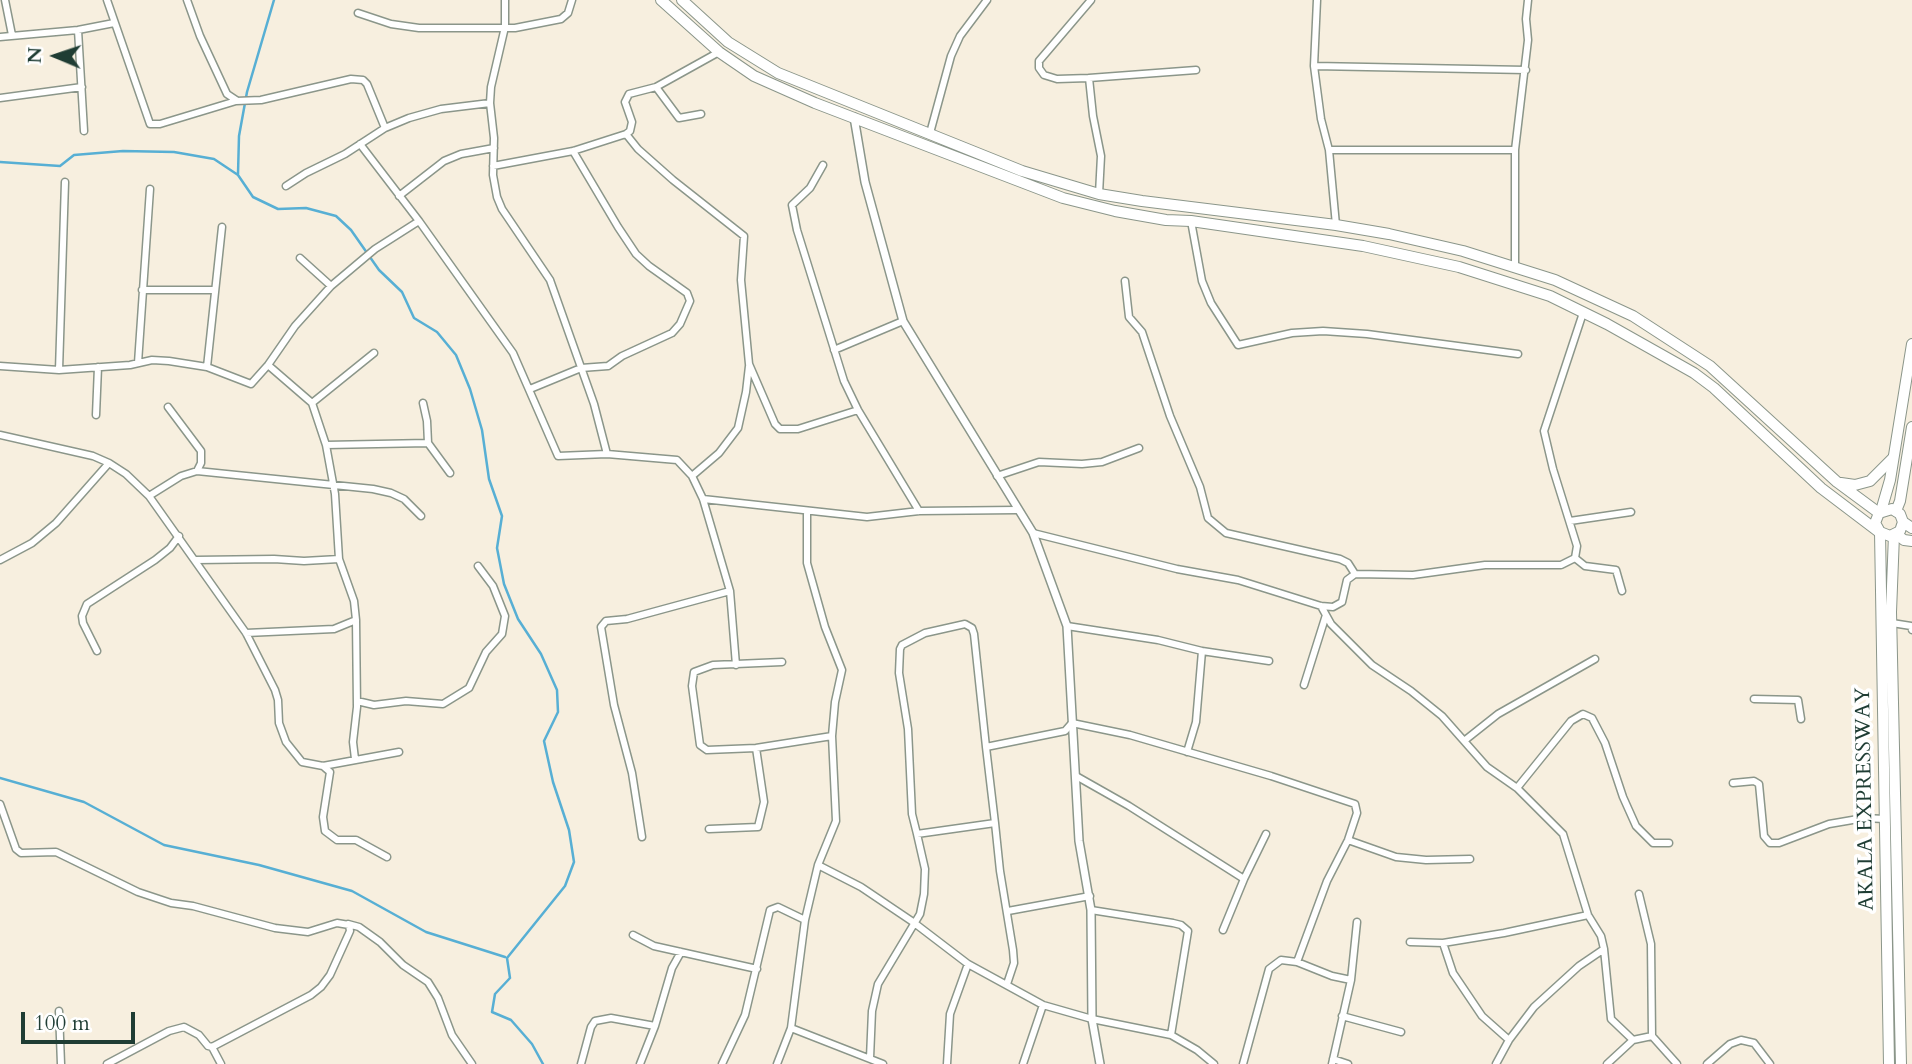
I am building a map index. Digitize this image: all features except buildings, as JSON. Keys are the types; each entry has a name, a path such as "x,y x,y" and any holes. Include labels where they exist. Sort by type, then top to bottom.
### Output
{"main road":[{"path":"661,0 719,52 754,76 1063,198 1166,220 1191,221 1363,246 1459,267 1550,296 1654,348 1694,373 1714,388 1821,488 1883,535 1895,534 1912,541"},
{"path":"682,0 728,43 778,73 1022,171 1100,194 1159,204 1336,225 1463,251 1555,280 1655,328 1727,380 1837,482 1880,512"},
{"path":"1879,532 1875,523 1893,458 1912,344"},
{"path":"1896,511 1912,427"},
{"path":"1837,482 1855,485 1870,481 1893,458"},
{"path":"1880,512 1887,509 1896,511 1907,525 1895,534"},
{"name":"AKALA EXPRESSWAY","path":"1879,532 1889,1064"},
{"name":"AKALA EXPRESSWAY","path":"1895,534 1892,623 1901,1064"}],"street":[{"path":"5,0 12,35"},
{"path":"107,0 150,124 160,124 240,101"},
{"path":"187,0 200,36 229,98 255,101 346,79 363,80 386,128"},
{"path":"505,0 505,27 491,87 490,103 497,197 502,209 550,280 607,454"},
{"path":"358,13 391,24 419,28 515,28 561,19 568,13 572,0"},
{"path":"929,133 955,46 987,0"},
{"path":"1091,0 1039,61 1039,68 1044,75 1057,79 1089,78 1196,70"},
{"path":"1317,0 1314,66 1321,119 1329,150 1336,225"},
{"path":"1515,266 1515,150 1526,70 1528,0"},
{"path":"0,37 78,30 114,23"},
{"path":"78,30 84,131"},
{"path":"493,166 572,151 626,134 630,131 632,122 626,99 629,94 656,87 719,52"},
{"path":"1314,66 1526,70"},
{"path":"1089,78 1101,156 1100,194"},
{"path":"656,87 679,118 701,114"},
{"path":"0,98 82,88"},
{"path":"286,186 386,128 424,113 490,103"},
{"path":"854,117 865,182 903,321 1033,533 1067,625 1079,841 1091,910 1092,1019 1100,1064"},
{"path":"626,134 638,149 673,180 744,236 741,280 749,364 746,393 738,428 719,453 692,476"},
{"path":"360,144 419,221 513,353 558,456 607,454 677,460 692,476 703,499 730,591 736,664"},
{"path":"399,196 444,161 461,154 494,148"},
{"path":"1329,150 1515,150"},
{"path":"530,389 581,368 608,366 622,356 672,333 680,324 690,299 687,293 636,254 572,151"},
{"path":"823,165 810,188 794,201 792,210 844,381 858,410 919,511"},
{"path":"59,370 65,182"},
{"path":"138,363 149,189"},
{"path":"0,366 59,370 152,360 169,361 207,367 251,384 295,326 331,286 375,249 419,221"},
{"path":"1191,221 1202,281 1210,303 1226,323 1238,345 1292,333 1323,331 1367,334 1518,354"},
{"path":"207,367 222,227"},
{"path":"300,258 331,286"},
{"path":"1125,281 1129,317 1142,332 1170,416 1200,487 1208,518 1226,533 1340,559 1348,563 1355,573"},
{"path":"142,290 215,290"},
{"path":"1576,558 1577,546 1544,431 1583,313"},
{"path":"834,351 903,321"},
{"path":"312,402 374,353"},
{"path":"749,364 775,424 780,429 798,429 858,410"},
{"path":"268,365 312,402 326,445 333,483 340,559 354,601 356,620 355,759"},
{"path":"96,415 99,367"},
{"path":"423,402 428,443 450,474"},
{"path":"168,407 201,451 201,463 197,471"},
{"path":"0,435 81,452 109,463 126,474 149,496 246,633 275,690 279,723 286,742 302,762 323,766 399,752"},
{"path":"326,445 428,443"},
{"path":"997,477 1039,462 1102,462 1139,448"},
{"path":"0,560 32,543 56,523 109,463"},
{"path":"149,496 181,476 197,471 248,478 333,483 391,493 412,505 421,516"},
{"path":"703,499 867,517 919,511 1017,510"},
{"path":"777,1064 792,1028 805,920 818,865 836,821 832,737 835,702 842,670 825,627 807,563 807,512"},
{"path":"1570,521 1631,512"},
{"path":"1033,533 1177,569 1238,580 1321,606 1333,607 1342,603 1347,580 1355,573 1413,575 1485,565 1547,566 1561,565 1576,558"},
{"path":"97,651 83,623 82,616 87,604 155,560 170,548 179,536"},
{"path":"1576,558 1585,566 1616,570 1622,591"},
{"path":"196,560 340,559"},
{"path":"357,701 374,705 406,701 443,704 469,688 486,652 502,634 505,617 493,586 478,566"},
{"path":"642,837 632,773 614,705 601,627 606,621 627,619 730,591"},
{"path":"1321,606 1331,624 1371,665 1411,691 1442,716 1488,767 1517,788 1563,834 1588,915 1601,936 1612,1019 1633,1040"},
{"path":"1304,685 1326,615"},
{"path":"246,633 334,629 356,620"},
{"path":"1892,623 1912,622"},
{"path":"1892,623 1911,626 1912,630"},
{"path":"870,1058 872,1011 878,984 920,914 924,894 925,869 912,814 908,729 899,673 902,645 925,633 965,624 972,628 1000,871 1008,911 1014,963 1007,984"},
{"path":"1067,625 1158,640 1202,651 1269,660"},
{"path":"1187,752 1196,722 1202,651"},
{"path":"1464,741 1498,714 1595,659"},
{"path":"782,662 713,666 694,672 692,686 700,745 707,750 756,748 832,737"},
{"path":"1754,699 1798,700 1801,719"},
{"path":"1517,788 1571,721 1583,714 1592,718 1605,743 1636,826 1653,843 1669,843"},
{"path":"986,747 1065,731 1072,723"},
{"path":"1072,723 1130,735 1271,776 1354,804 1357,813 1348,840 1327,881 1297,962"},
{"path":"709,829 758,827 764,802 756,748"},
{"path":"323,766 330,772 323,817 326,831 337,840 356,840 387,857"},
{"path":"1076,775 1244,879"},
{"path":"1733,783 1754,780 1759,784 1764,836 1770,843 1779,843 1829,824 1864,818 1885,819"},
{"path":"0,804 16,849 21,853 56,852 138,892 171,903 193,906 275,928 308,932 337,923 359,927 380,942 403,965 428,982 438,998 452,1035 472,1064"},
{"path":"917,834 995,823"},
{"path":"1223,930 1266,834"},
{"path":"1348,840 1396,857 1426,860 1470,859"},
{"path":"818,865 861,887 968,964 1043,1005 1092,1019 1171,1035 1197,1050 1214,1064"},
{"path":"1639,894 1651,944 1652,1036 1676,1064"},
{"path":"1008,911 1090,896"},
{"path":"722,1064 745,1015 770,910 778,906 805,920"},
{"path":"1091,910 1173,923 1188,931 1171,1035"},
{"path":"1410,942 1443,943 1588,915"},
{"path":"1348,1064 1332,1062 1351,980 1357,922"},
{"path":"212,1047 311,995 321,987 330,975 349,931 347,923"},
{"path":"633,935 654,946 757,970"},
{"path":"1443,943 1453,973 1482,1016 1509,1040"},
{"path":"1496,1064 1509,1040 1534,1007 1579,966 1604,949"},
{"path":"640,1064 655,1026 672,968 681,952"},
{"path":"1243,1064 1269,969 1281,960 1297,962 1332,976 1351,980"},
{"path":"947,1064 950,1014 968,964"},
{"path":"1023,1064 1043,1005"},
{"path":"59,1011 61,1064"},
{"path":"1342,1016 1402,1032"},
{"path":"581,1064 591,1027 596,1021 611,1018 655,1026"},
{"path":"107,1064 179,1027 190,1029 199,1035 212,1047 221,1064"},
{"path":"792,1028 883,1064"},
{"path":"1607,1064 1633,1040 1652,1036"},
{"path":"1707,1064 1730,1044 1741,1040 1754,1043 1770,1064"}],"waterway":[{"path":"238,174 239,136 247,92 274,0"},
{"path":"0,162 60,166 74,155 123,151 174,152 214,159 238,175 253,197 278,209 306,208 336,216 351,230 379,270 402,292 414,318 437,332 456,355 482,430 489,479 502,516 497,548 504,584 518,619 541,654 557,690 558,712 544,741 553,782 569,830 574,862 565,886 507,958 510,978 495,994 492,1012 511,1020 532,1044 543,1064"},
{"path":"0,778 84,802 164,845 259,865 352,891 426,932 505,957"}]}
